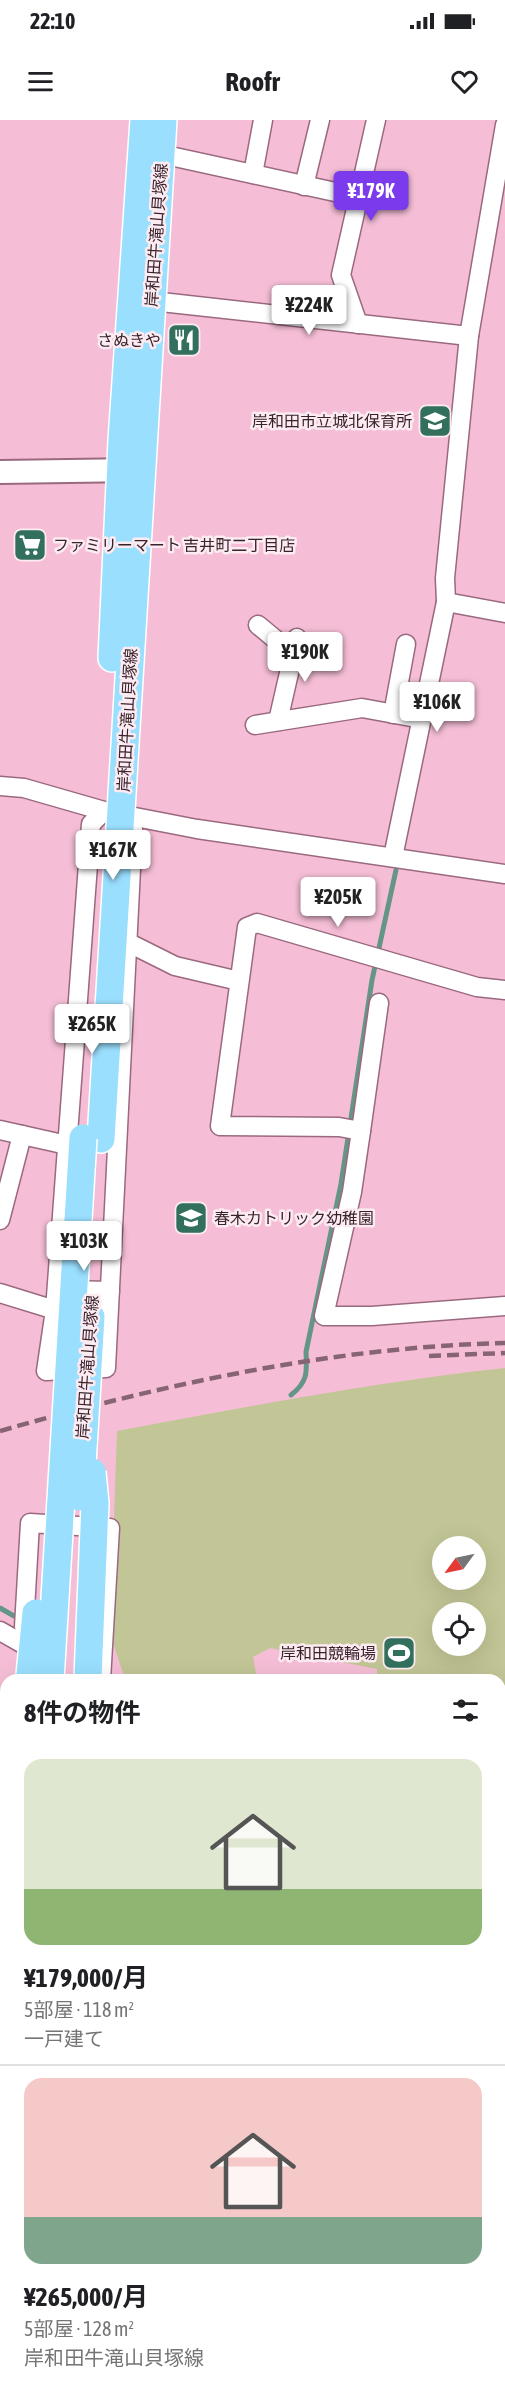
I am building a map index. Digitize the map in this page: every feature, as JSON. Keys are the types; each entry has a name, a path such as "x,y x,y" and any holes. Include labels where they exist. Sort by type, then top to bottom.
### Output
{"main road":[{"name":"岸和田牛滝山貝塚線","path":"86,1674 75,1401 84,1141 113,812 131,470 144,120"},
{"name":"岸和田牛滝山貝塚線","path":"131,470 152,301 163,120"},
{"name":"岸和田牛滝山貝塚線","path":"34,1674 75,1401"}],"street":[{"path":"253,174 263,120"},
{"path":"304,186 320,120"},
{"path":"358,324 341,275 376,120"},
{"path":"393,857 446,602 445,578 469,336 501,182 505,125"},
{"path":"161,154 358,197"},
{"path":"152,301 469,336"},
{"path":"0,472 131,470"},
{"path":"446,602 505,613"},
{"path":"258,625 295,646 278,721"},
{"path":"393,714 406,644"},
{"path":"255,725 362,708 422,719"},
{"path":"0,786 24,788 113,812 197,829 505,874"},
{"path":"0,1130 22,1135 84,1141 57,1289 46,1371 106,1368 133,829 113,812"},
{"path":"362,1131 339,1127 220,1126 247,927 257,923 477,987 505,990"},
{"path":"129,942 175,966 239,981"},
{"path":"379,1002 352,1192 324,1316 372,1316 505,1306"},
{"path":"0,1220 22,1135"},
{"path":"57,1289 110,1291"},
{"path":"0,1293 55,1310"},
{"path":"32,1674 23,1644 30,1523 110,1528 87,1674"},
{"path":"0,1631 23,1644"}],"green space":[{"name":"岸和田競輪場","path":"505,1368 505,1674 377,1674 377,1669 270,1648 253,1657 256,1674 123,1673 110,1634 117,1431 408,1380"}],"waterway":[{"path":"291,1395 301,1386 305,1376 306,1352 341,1184 372,980 396,870"},
{"path":"0,1608 14,1616"}],"railway":[{"path":"0,1431 124,1398 313,1360 441,1346 505,1343"},
{"path":"429,1356 505,1353"}],"place":[{"name":"さぬきや","path":"184,340"},
{"name":"岸和田市立城北保育所","path":"435,421"},
{"name":"ファミリーマート 吉井町二丁目店","path":"30,545"},
{"name":"春木カトリック幼稚園","path":"191,1218"},
{"name":"岸和田競輪場","path":"399,1653"}]}
